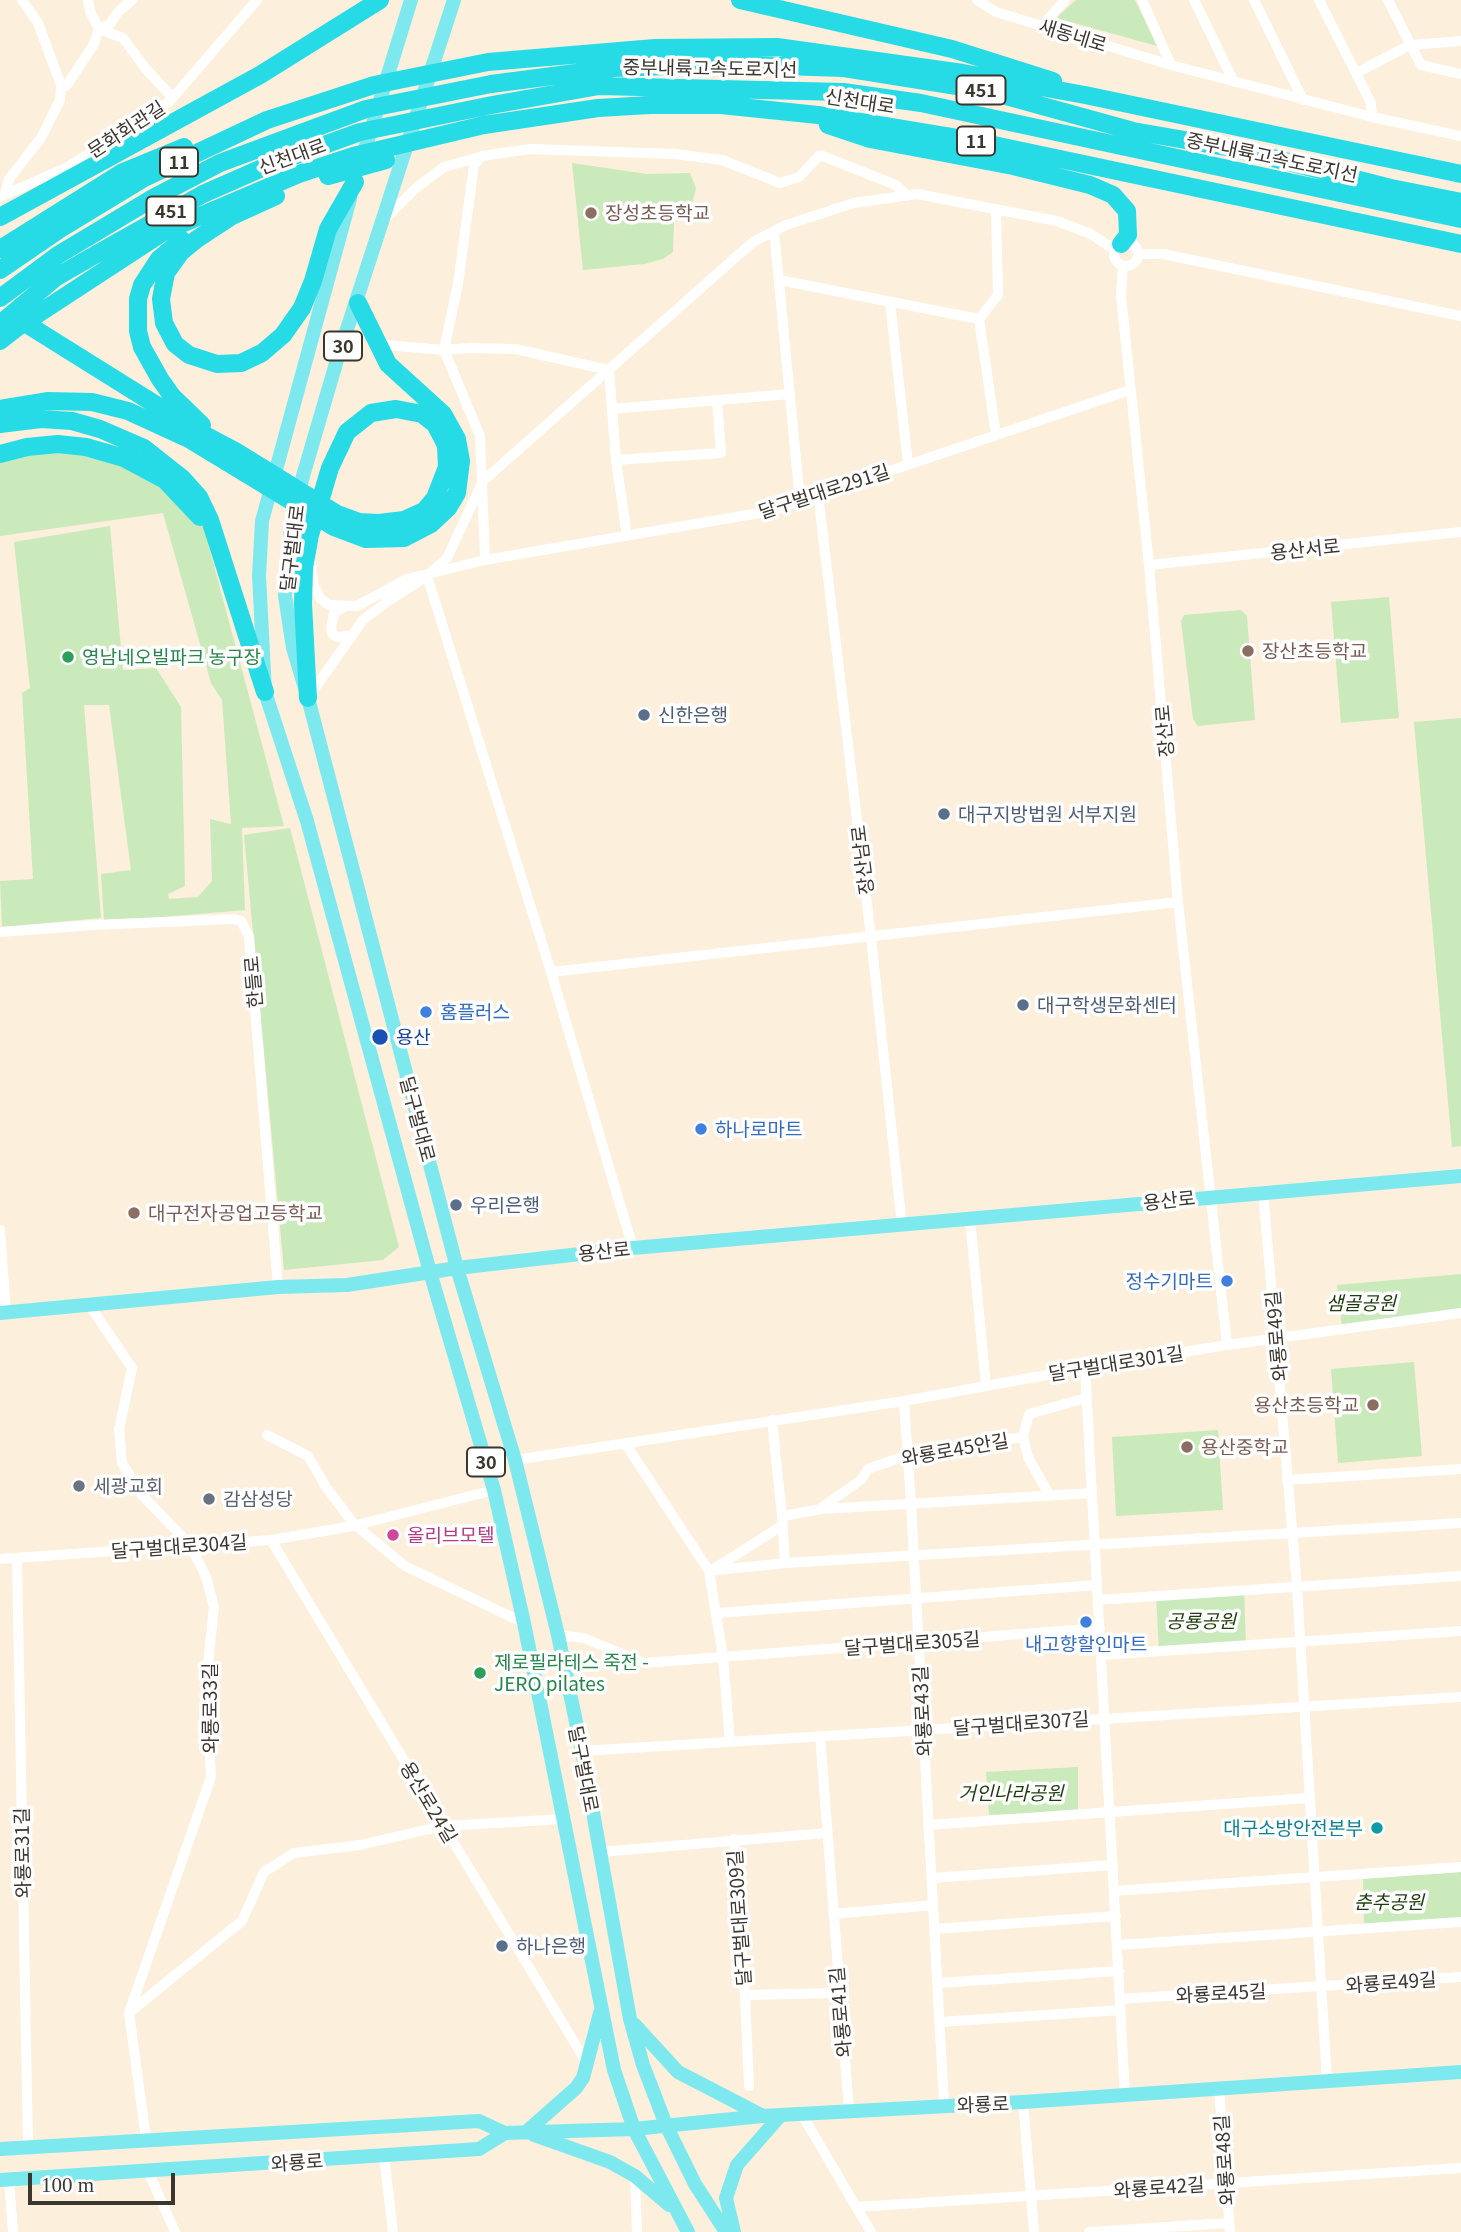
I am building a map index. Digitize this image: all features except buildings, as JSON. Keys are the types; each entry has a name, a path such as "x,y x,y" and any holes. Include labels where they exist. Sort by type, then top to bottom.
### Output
{"highway":[{"path":"0,217 260,75 380,0"},
{"path":"740,0 952,49 1052,81 1085,95"},
{"name":"신천대로","path":"0,270 144,178 267,120 374,85 488,62 655,48 777,47 963,73 1085,95 1461,174"},
{"name":"중부내륙고속도로지선","path":"0,298 58,255 220,163 366,109 491,83 614,68 719,64 844,68 989,91 1133,131 1237,149 1391,188 1461,202"},
{"name":"중부내륙고속도로지선","path":"0,324 55,278 203,194 269,164 360,132 492,104 599,86 843,92 922,103 1461,219"},
{"path":"232,457 160,379 142,347 136,314 142,285 159,259 179,242 297,187 326,177 464,139 595,118 650,105"},
{"name":"신천대로","path":"0,341 165,232 299,174 353,156 484,125 598,108 721,105 782,110 975,141 1461,244"},
{"path":"782,110 870,139 1013,166 1090,185 1113,195 1127,211 1128,235 1118,247"},
{"path":"0,249 123,173 188,145 267,120"},
{"path":"232,216 181,252 166,273 162,292 164,323 175,344 198,359 217,365 241,363 251,359 272,345 293,322 313,281 328,229 355,182"},
{"path":"0,307 201,433 232,457 366,539 404,538 431,524 448,508 457,493 461,461 457,439 443,414 388,364 358,303"},
{"path":"0,409 47,401 92,402 128,411 232,457"},
{"path":"308,698 303,604 304,568 310,535 330,468 347,432 371,413 396,409 422,414 435,424 446,445 447,467 435,498 424,511 404,520 379,523 336,521"},
{"path":"0,424 41,419 72,421 100,429 144,448 182,478 198,497 210,520 265,692"},
{"path":"0,454 27,447 58,444 86,447 124,458 165,480 198,512 218,549"}],"main road":[{"name":"달구벌대로","path":"411,0 355,182 262,521 259,576 265,692 307,821 430,1272 494,1490 524,1623 614,2070 634,2129 688,2232"},
{"name":"달구벌대로","path":"454,0 358,303 337,360 291,525 285,596 293,648 457,1268 515,1460 558,1634 630,2019 643,2064 666,2125 695,2184 726,2232"},
{"name":"용산로","path":"3,1313 278,1287 347,1285 457,1268 633,1248 902,1226 1263,1191 1461,1176"},
{"path":"601,2007 583,2078 576,2088 526,2132 610,2162 635,2176 677,2212"},
{"path":"630,2019 678,2072 762,2116"},
{"name":"와룡로","path":"0,2150 146,2139 479,2121 505,2133 634,2129 800,2113 1023,2102 1461,2072"},
{"path":"734,2232 726,2198 737,2165 780,2116"},
{"name":"와룡로","path":"4,2180 480,2149 505,2133"}],"street":[{"path":"3,196 9,178 41,138 60,100 61,89 38,23 23,0"},
{"path":"88,0 99,29 123,38 146,69 173,98"},
{"path":"61,89 68,85 94,44 99,29 110,24 118,12 132,0"},
{"name":"문화회관길","path":"3,196 68,167 173,98 257,0"},
{"name":"새동네로","path":"978,0 996,12 1171,65 1372,117 1461,136"},
{"path":"1042,26 1065,0"},
{"path":"1142,0 1171,65"},
{"path":"1194,0 1234,82"},
{"path":"1254,0 1303,100"},
{"path":"1319,0 1371,103 1372,117"},
{"path":"1388,0 1421,65 1461,74"},
{"path":"1356,73 1410,45 1461,41"},
{"path":"384,219 416,188 444,167 482,156 530,149 676,154 722,160 780,183 799,177 820,155 896,185 907,196"},
{"path":"482,156 474,165 458,284 444,350 480,436 485,560"},
{"path":"308,698 363,620 427,576 447,558 483,481 753,242 786,225 854,203 917,194 1057,221 1118,247 1132,244 1138,254"},
{"path":"996,209 998,295 979,319 996,435"},
{"path":"774,231 800,501"},
{"path":"1118,247 1115,258 1123,265 1133,264 1138,254"},
{"path":"1138,254 1163,254 1461,316"},
{"name":"장산로","path":"1123,265 1121,296 1149,565 1178,902 1209,1196"},
{"path":"779,280 979,319"},
{"path":"890,302 908,464"},
{"path":"375,339 386,345 444,350 514,349 608,370"},
{"path":"608,370 628,536"},
{"name":"달구벌대로291길","path":"344,607 357,607 407,579 485,560 771,511 1130,390"},
{"path":"612,409 790,394"},
{"path":"617,460 721,453 717,400"},
{"name":"장산남로","path":"818,495 871,937 902,1226"},
{"name":"용산서로","path":"1149,565 1461,532"},
{"path":"310,535 314,586 320,598 329,605 344,607"},
{"path":"427,576 551,972 633,1248"},
{"path":"344,607 334,613 331,628 333,635 352,635"},
{"path":"551,972 1178,902"},
{"name":"한들로","path":"0,932 222,919 241,921 249,936 278,1287"},
{"name":"와룡로49길","path":"1263,1191 1297,1587 1327,2081"},
{"name":"용산로","path":"1209,1196 1227,1345"},
{"path":"970,1219 986,1386"},
{"path":"0,1230 3,1313"},
{"name":"와룡로33길","path":"90,1306 132,1368 119,1429 122,1463 142,1495 190,1545 206,1577 214,1606 206,1683 211,1777 129,2013 146,2139"},
{"name":"달구벌대로301길","path":"515,1460 904,1401 1227,1345 1461,1313"},
{"path":"1086,1368 1125,2095"},
{"name":"와룡로45안길","path":"1048,1496 1048,1491 1038,1479 1028,1457 1023,1437 1029,1414 1087,1398"},
{"name":"와룡로43길","path":"904,1401 944,2105"},
{"path":"772,1420 785,1563"},
{"path":"267,1436 308,1457 326,1487 356,1526 405,1566 524,1623"},
{"name":"와룡로45안길","path":"819,1509 861,1480 868,1469 908,1455 1023,1437"},
{"path":"625,1443 709,1571 723,1657 730,1742"},
{"path":"1287,1480 1461,1469"},
{"path":"356,1526 494,1490"},
{"path":"709,1571 782,1520 819,1509 1092,1493"},
{"path":"709,1571 785,1563 1461,1523"},
{"name":"달구벌대로304길","path":"0,1559 271,1540 356,1526"},
{"name":"용산로24길","path":"271,1540 588,2065"},
{"name":"와룡로31길","path":"17,1558 28,2147"},
{"path":"1098,1601 1461,1576"},
{"path":"717,1613 1097,1585"},
{"name":"달구벌대로305길","path":"558,1634 584,1638 644,1663 1100,1628"},
{"path":"1101,1655 1461,1631"},
{"name":"달구벌대로307길","path":"582,1751 1461,1697"},
{"name":"와룡로41길","path":"820,1736 849,2110"},
{"path":"928,1825 1309,1798"},
{"path":"129,2013 242,1921 264,1872 294,1853 360,1845 443,1826 564,1819"},
{"path":"734,1839 827,1833"},
{"name":"달구벌대로309길","path":"600,1852 734,1839 745,1996 838,1993"},
{"path":"932,1878 1113,1865"},
{"path":"1114,1891 1461,1867"},
{"path":"833,1914 933,1905"},
{"path":"935,1929 1116,1916"},
{"path":"1117,1945 1461,1922"},
{"path":"938,1983 1119,1970"},
{"name":"와룡로49길","path":"1322,1986 1461,1977"},
{"name":"와룡로45길","path":"1120,2004 1322,1986"},
{"path":"745,1996 749,2086"},
{"path":"940,2022 1120,2004"},
{"name":"와룡로48길","path":"1219,2089 1230,2228"},
{"path":"1023,2102 1034,2232"},
{"path":"800,2113 871,2232"},
{"path":"384,2157 393,2232"},
{"name":"와룡로42길","path":"856,2207 1461,2168"},
{"path":"148,2171 175,2232"},
{"path":"635,2176 637,2232"},
{"path":"4,2180 13,2232"},
{"path":"1089,2232 1230,2228"}],"green space":[{"path":"1076,0 1135,0 1157,46 1056,18"},
{"path":"572,163 647,174 690,173 696,188 691,208 674,221 673,252 663,259 644,264 583,270"},
{"path":"61,448 143,473 203,525 284,826 242,828 245,910 104,922 101,874 131,870 109,705 84,705 101,918 2,927 0,881 33,879 22,693 30,688 14,542 110,526 123,670 156,668 181,707 185,886 168,894 169,899 198,897 212,881 210,819 231,824 222,700 211,683 163,513 0,536 0,462"},
{"path":"1389,597 1399,718 1341,723 1331,602"},
{"path":"1241,610 1247,616 1255,720 1198,726 1193,719 1181,621 1184,615"},
{"path":"1461,718 1461,1146 1452,1147 1414,722"},
{"path":"290,828 399,1247 383,1260 284,1270 244,835"},
{"name":"샘골공원","path":"1461,1274 1461,1311 1342,1327 1337,1285"},
{"path":"1414,1362 1422,1456 1338,1463 1331,1369"},
{"path":"1218,1430 1223,1510 1116,1516 1112,1437"},
{"name":"공룡공원","path":"1244,1590 1246,1645 1159,1651 1156,1596"},
{"name":"거인나라공원","path":"1078,1767 1078,1811 989,1815 986,1772"},
{"name":"춘추공원","path":"1461,1872 1461,1922 1364,1929 1363,1879"}],"place":[{"name":"장성초등학교","path":"591,213"},
{"name":"장산초등학교","path":"1248,651"},
{"name":"영남네오빌파크 농구장","path":"68,657"},
{"name":"신한은행","path":"644,715"},
{"name":"대구지방법원 서부지원","path":"944,814"},
{"name":"대구학생문화센터","path":"1023,1005"},
{"name":"홈플러스","path":"426,1012"},
{"name":"용산","path":"380,1037"},
{"name":"하나로마트","path":"701,1129"},
{"name":"우리은행","path":"456,1205"},
{"name":"대구전자공업고등학교","path":"134,1213"},
{"name":"정수기마트","path":"1227,1281"},
{"name":"용산초등학교","path":"1373,1405"},
{"name":"용산중학교","path":"1187,1447"},
{"name":"세광교회","path":"79,1486"},
{"name":"감삼성당","path":"209,1499"},
{"name":"올리브모텔","path":"393,1535"},
{"name":"내고향할인마트","path":"1086,1622"},
{"name":"제로필라테스 죽전 - JERO pilates","path":"480,1673"},
{"name":"대구소방안전본부","path":"1377,1828"},
{"name":"하나은행","path":"502,1946"}]}
